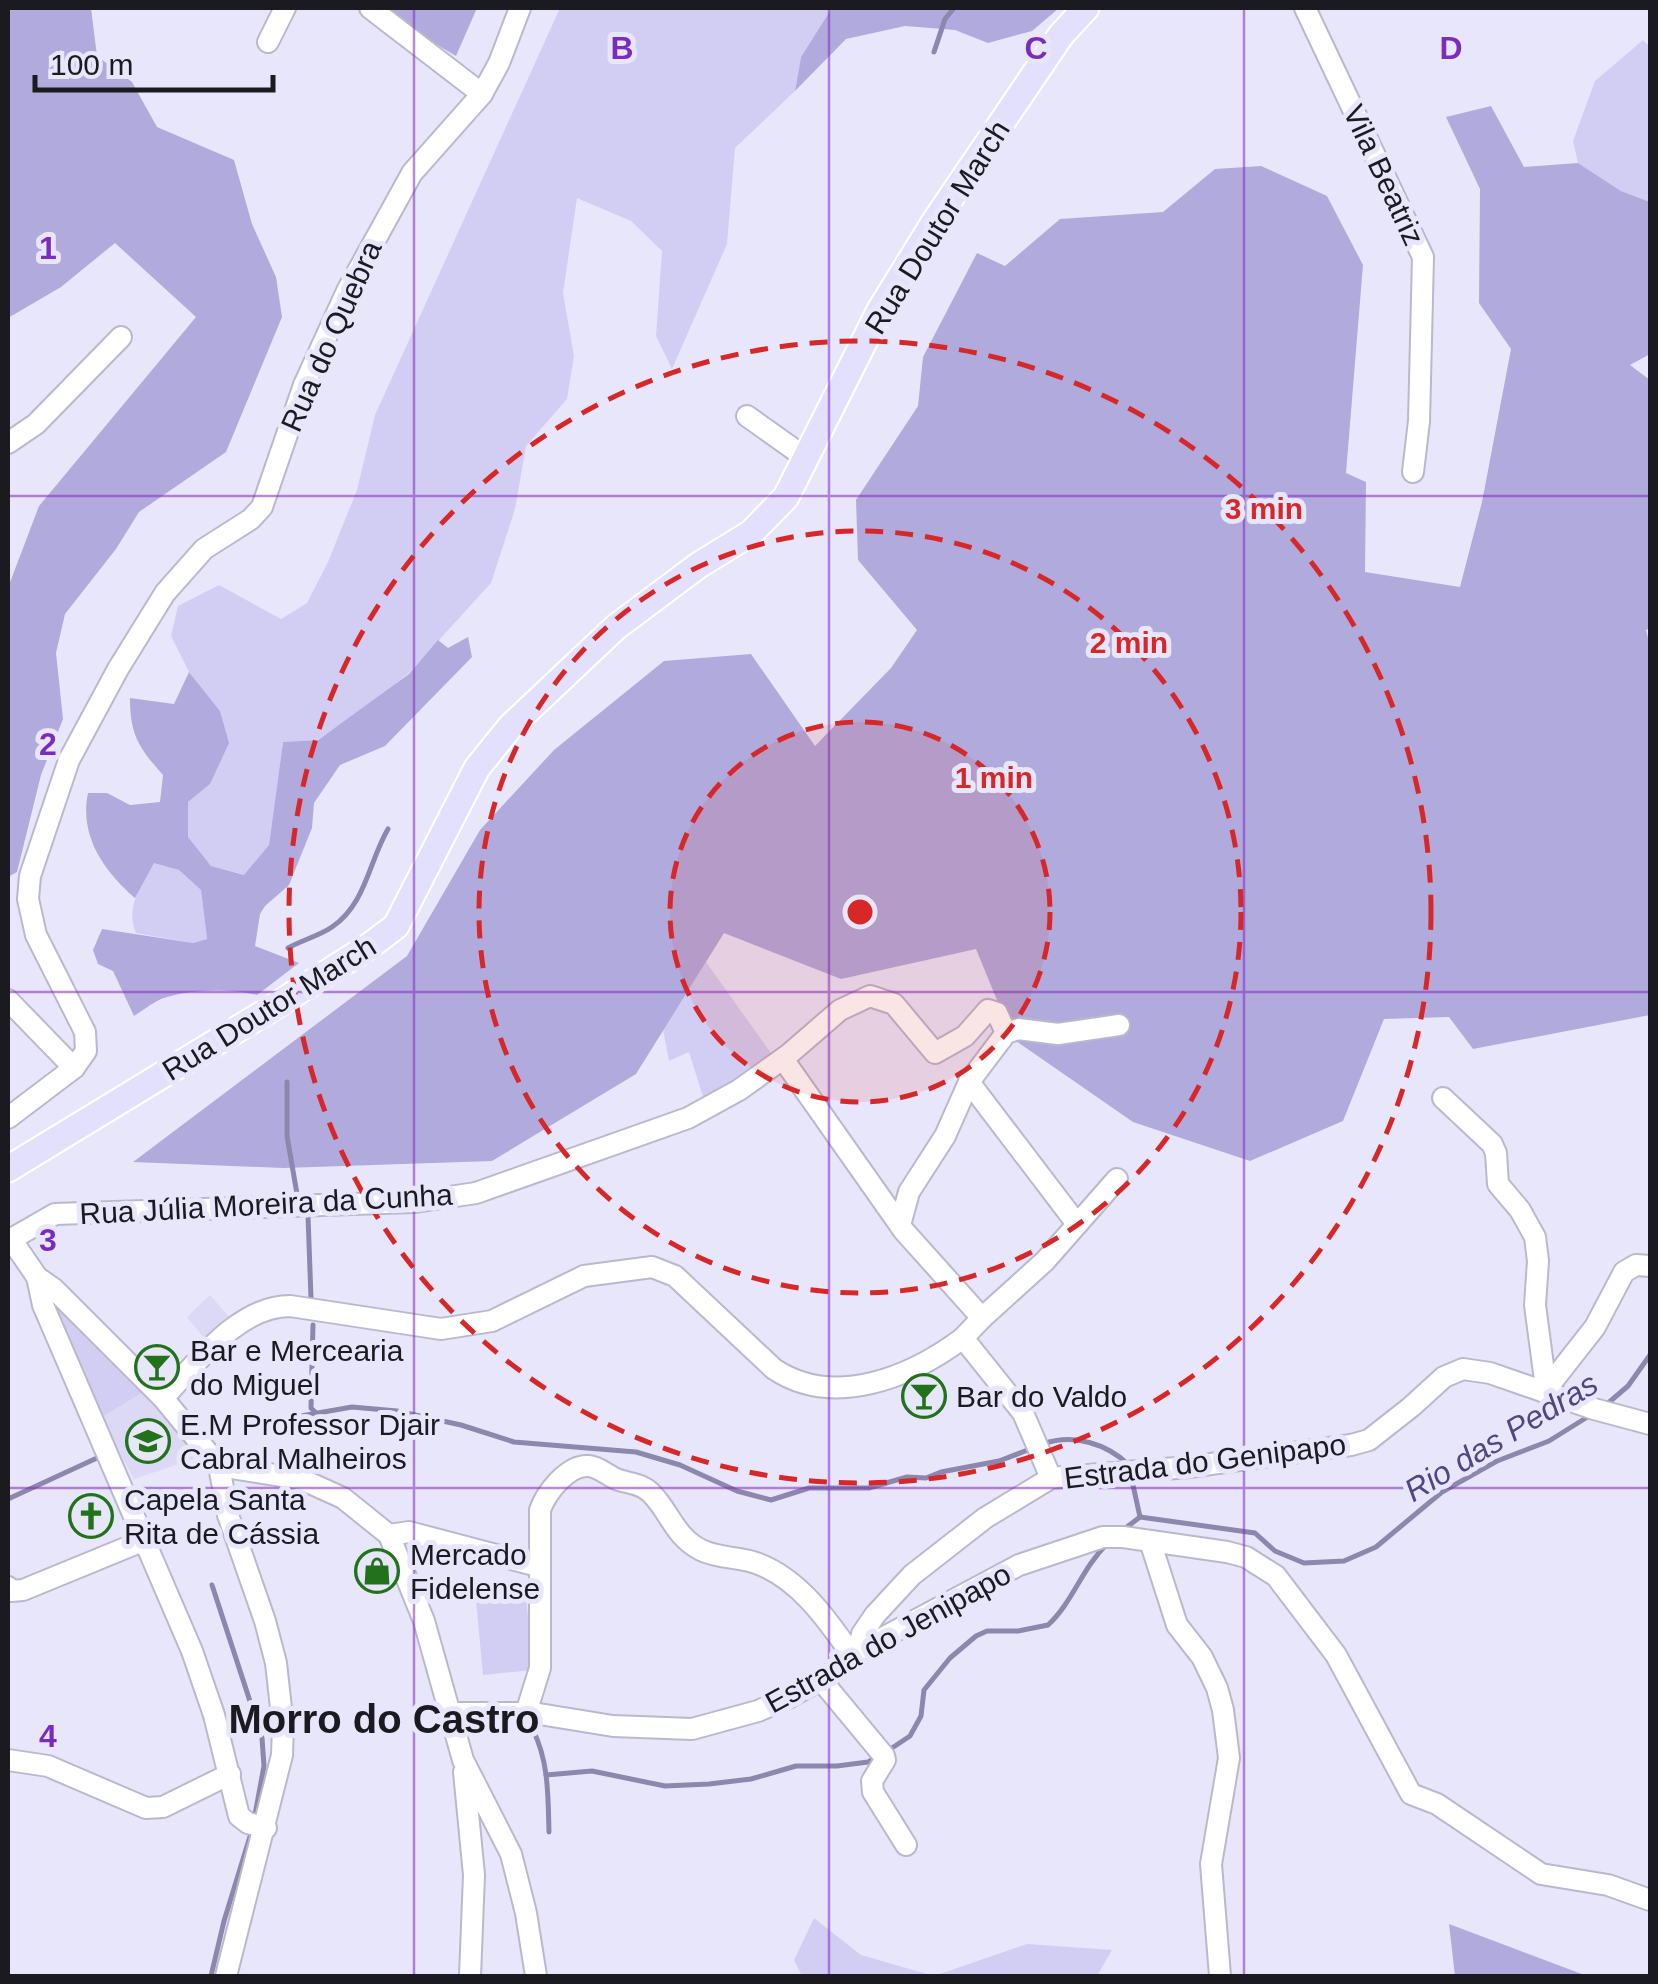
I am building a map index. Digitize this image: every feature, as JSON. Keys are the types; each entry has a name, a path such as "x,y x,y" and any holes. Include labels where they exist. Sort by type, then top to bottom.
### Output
{"main road":[{"name":"Rua Doutor March","path":"8,1169 269,1010 396,926 477,768 502,736 616,627 751,533 786,497 880,310 924,238 1060,35 1086,8"}],"street":[{"path":"263,8 272,35 285,8"},
{"path":"370,8 482,94"},
{"name":"Rua do Quebra","path":"74,1068 86,1051 85,1032 36,935 28,899 30,876 69,760 118,669 166,593 204,549 262,508 304,384 390,208 424,158 482,94 499,63 520,8"},
{"name":"Vila Beatriz","path":"1305,8 1417,239 1422,258 1413,472"},
{"path":"8,444 36,424 121,337"},
{"path":"747,416 806,458"},
{"name":"Rua Júlia Moreira da Cunha","path":"9,1240 55,1214 415,1202 476,1193 688,1118 739,1090 783,1059 840,1010 870,996 894,1004 935,1053 966,1036 988,1010 997,1013 1006,1033"},
{"path":"8,1000 74,1068 8,1118"},
{"path":"900,1225 909,1192 945,1136 969,1082 1006,1033 1018,1029 1058,1034 1119,1025"},
{"path":"783,1059 900,1225 982,1318"},
{"path":"969,1082 1077,1224"},
{"path":"1443,1098 1492,1144 1498,1184 1520,1210 1535,1237 1535,1305 1545,1390"},
{"path":"163,1398 237,1326 268,1307 290,1306 442,1329 510,1314 584,1276 652,1268 675,1276 774,1369 792,1381 809,1386 872,1384 931,1362 963,1338 1045,1261 1118,1179"},
{"path":"9,1240 44,1290 163,1398 219,1466 228,1515 265,1621 281,1697 282,1755 226,1976"},
{"path":"1545,1390 1595,1328 1624,1272 1636,1266 1650,1266"},
{"path":"44,1290 192,1651 230,1774 238,1816 248,1824 266,1828"},
{"path":"963,1338 1023,1412 1050,1478"},
{"name":"Estrada do Genipapo","path":"855,1653 874,1615 912,1575 986,1518 1050,1478 1189,1467 1351,1445 1369,1440 1444,1377 1463,1369 1490,1373 1650,1424"},
{"path":"219,1466 300,1478 342,1498 389,1535 424,1621 462,1760 474,1875 470,1976"},
{"path":"526,1713 540,1668 538,1526 543,1501 575,1468 590,1466 647,1489 670,1523 702,1550 751,1561 785,1577 804,1593 855,1653"},
{"path":"389,1535 409,1532 538,1566"},
{"name":"Estrada do Jenipapo","path":"448,1713 526,1713 613,1726 692,1730 758,1711 820,1680 855,1653 1019,1566 1103,1537 1150,1541 1246,1557 1276,1576 1336,1655 1411,1794 1437,1804 1541,1874 1608,1885 1650,1900"},
{"path":"8,1588 23,1590 145,1540"},
{"path":"1150,1541 1177,1625 1202,1657 1224,1710 1229,1758 1211,1864 1220,1976"},
{"path":"820,1680 884,1756 872,1780 873,1792 906,1845"},
{"path":"8,1760 48,1766 146,1808 163,1807 230,1774"},
{"path":"462,1760 511,1854 526,1912 536,1976"}],"shaded area":[{"path":"8,8 91,8 97,56 132,82 157,127 234,160 252,224 276,277 282,317 226,452 139,512 116,549 65,614 56,653 63,719 41,775 17,872 8,877 9,585 39,506 196,317 115,243 61,287 8,318"},
{"path":"376,8 477,8 456,56"},
{"path":"560,8 832,10 801,57 795,91 735,148 727,244 672,369 656,336 662,251 631,221 577,198 563,293 574,356 567,399 526,446 515,509 491,583 409,673 375,700 317,740 283,742 269,845 245,875 211,866 187,837 188,802 210,784 220,711 189,672 171,636 178,606 219,585 281,619 307,603 357,490 375,415"},
{"path":"832,8 1059,8 1032,31 988,43 955,30 905,26 846,39 795,91 801,57"},
{"path":"1643,40 1650,47 1650,202 1621,191 1578,163 1573,141 1595,81"},
{"path":"1491,106 1524,167 1578,163 1621,191 1650,202 1650,354 1630,365 1650,380 1650,628 1646,630 1650,646 1650,1015 1473,1049 1449,1017 1384,1019 1343,1121 1250,1161 1133,1122 1013,1039 976,949 841,979 724,933 636,1074 492,1161 284,1168 133,1162 407,956 480,830 554,750 664,661 751,654 815,746 891,668 917,630 858,560 856,500 918,406 923,357 977,253 1005,266 1060,219 1163,212 1215,169 1261,166 1327,196 1363,265 1346,473 1366,482 1365,572 1460,587 1482,502 1511,349 1479,303 1480,189 1446,117"},
{"path":"468,637 472,657 385,746 340,765 314,803 312,828 289,885 260,914 255,946 299,963 257,995 222,991 184,993 161,999 134,1016 113,971 98,964 93,950 102,929 193,943 207,939 201,890 179,870 154,863 135,898 104,864 91,838 86,809 88,793 107,793 130,805 160,802 163,775 138,740 130,698 174,704 189,672 220,711 229,743 210,784 188,802 188,837 211,866 244,875 269,845 283,742 318,740 409,674 438,640 448,648"},
{"path":"154,862 179,870 201,890 207,939 193,943 136,933 133,905"},
{"path":"706,962 778,1063 704,1100 689,1052 669,1061 663,1030"},
{"path":"53,1294 149,1389 94,1422 45,1300"},
{"path":"210,1295 229,1317 205,1339 187,1317"},
{"path":"143,1393 197,1458 134,1479 101,1418"},
{"path":"526,1596 533,1670 483,1675 476,1601"},
{"path":"814,1918 861,1955 934,1976 802,1976 794,1960"},
{"path":"1449,1924 1587,1976 1455,1976"},
{"path":"1027,1944 1112,1950 1097,1976 934,1976"}],"waterway":[{"path":"934,52 945,19 954,8"},
{"path":"288,948 327,930 343,917 360,894 388,829"},
{"path":"287,1082 287,1136 297,1194"},
{"path":"308,1216 311,1298"},
{"path":"313,1325 311,1408 316,1413"},
{"name":"Rio das Pedras","path":"1607,1404 1628,1386 1650,1355"},
{"name":"Rio das Pedras","path":"301,1416 352,1407 397,1411 514,1442 636,1452 771,1500 809,1488 869,1488 907,1477 926,1478 999,1461 1033,1448"},
{"name":"Rio das Pedras","path":"1123,1530 1140,1517 1255,1533 1275,1551 1304,1563 1344,1561 1376,1547 1442,1492 1497,1461 1549,1441 1589,1416"},
{"name":"Rio das Pedras","path":"1043,1444 1089,1442 1111,1451 1129,1465"},
{"name":"Rio das Pedras","path":"8,1499 97,1458"},
{"name":"Rio das Pedras","path":"1131,1476 1140,1517"},
{"name":"Rio das Pedras","path":"886,1752 910,1736 921,1716 924,1690 950,1658 987,1631 1018,1631 1048,1625 1107,1544"},
{"path":"212,1585 262,1738 264,1766 254,1820"},
{"path":"533,1730 545,1767 549,1832"},
{"name":"Rio das Pedras","path":"546,1775 592,1771 665,1786 709,1784 751,1779 796,1766 837,1766 868,1762 876,1757"},
{"path":"211,1976 252,1830"}],"place":[{"name":"Bar e Mercearia do Miguel","path":"157,1367"},
{"name":"Bar do Valdo","path":"924,1396"},
{"name":"E.M Professor Djair Cabral Malheiros","path":"148,1441"},
{"name":"Capela Santa Rita de Cássia","path":"91,1516"},
{"name":"Mercado Fidelense","path":"377,1571"}],"district":[{"name":"Morro do Castro","path":"384,1719"}]}
